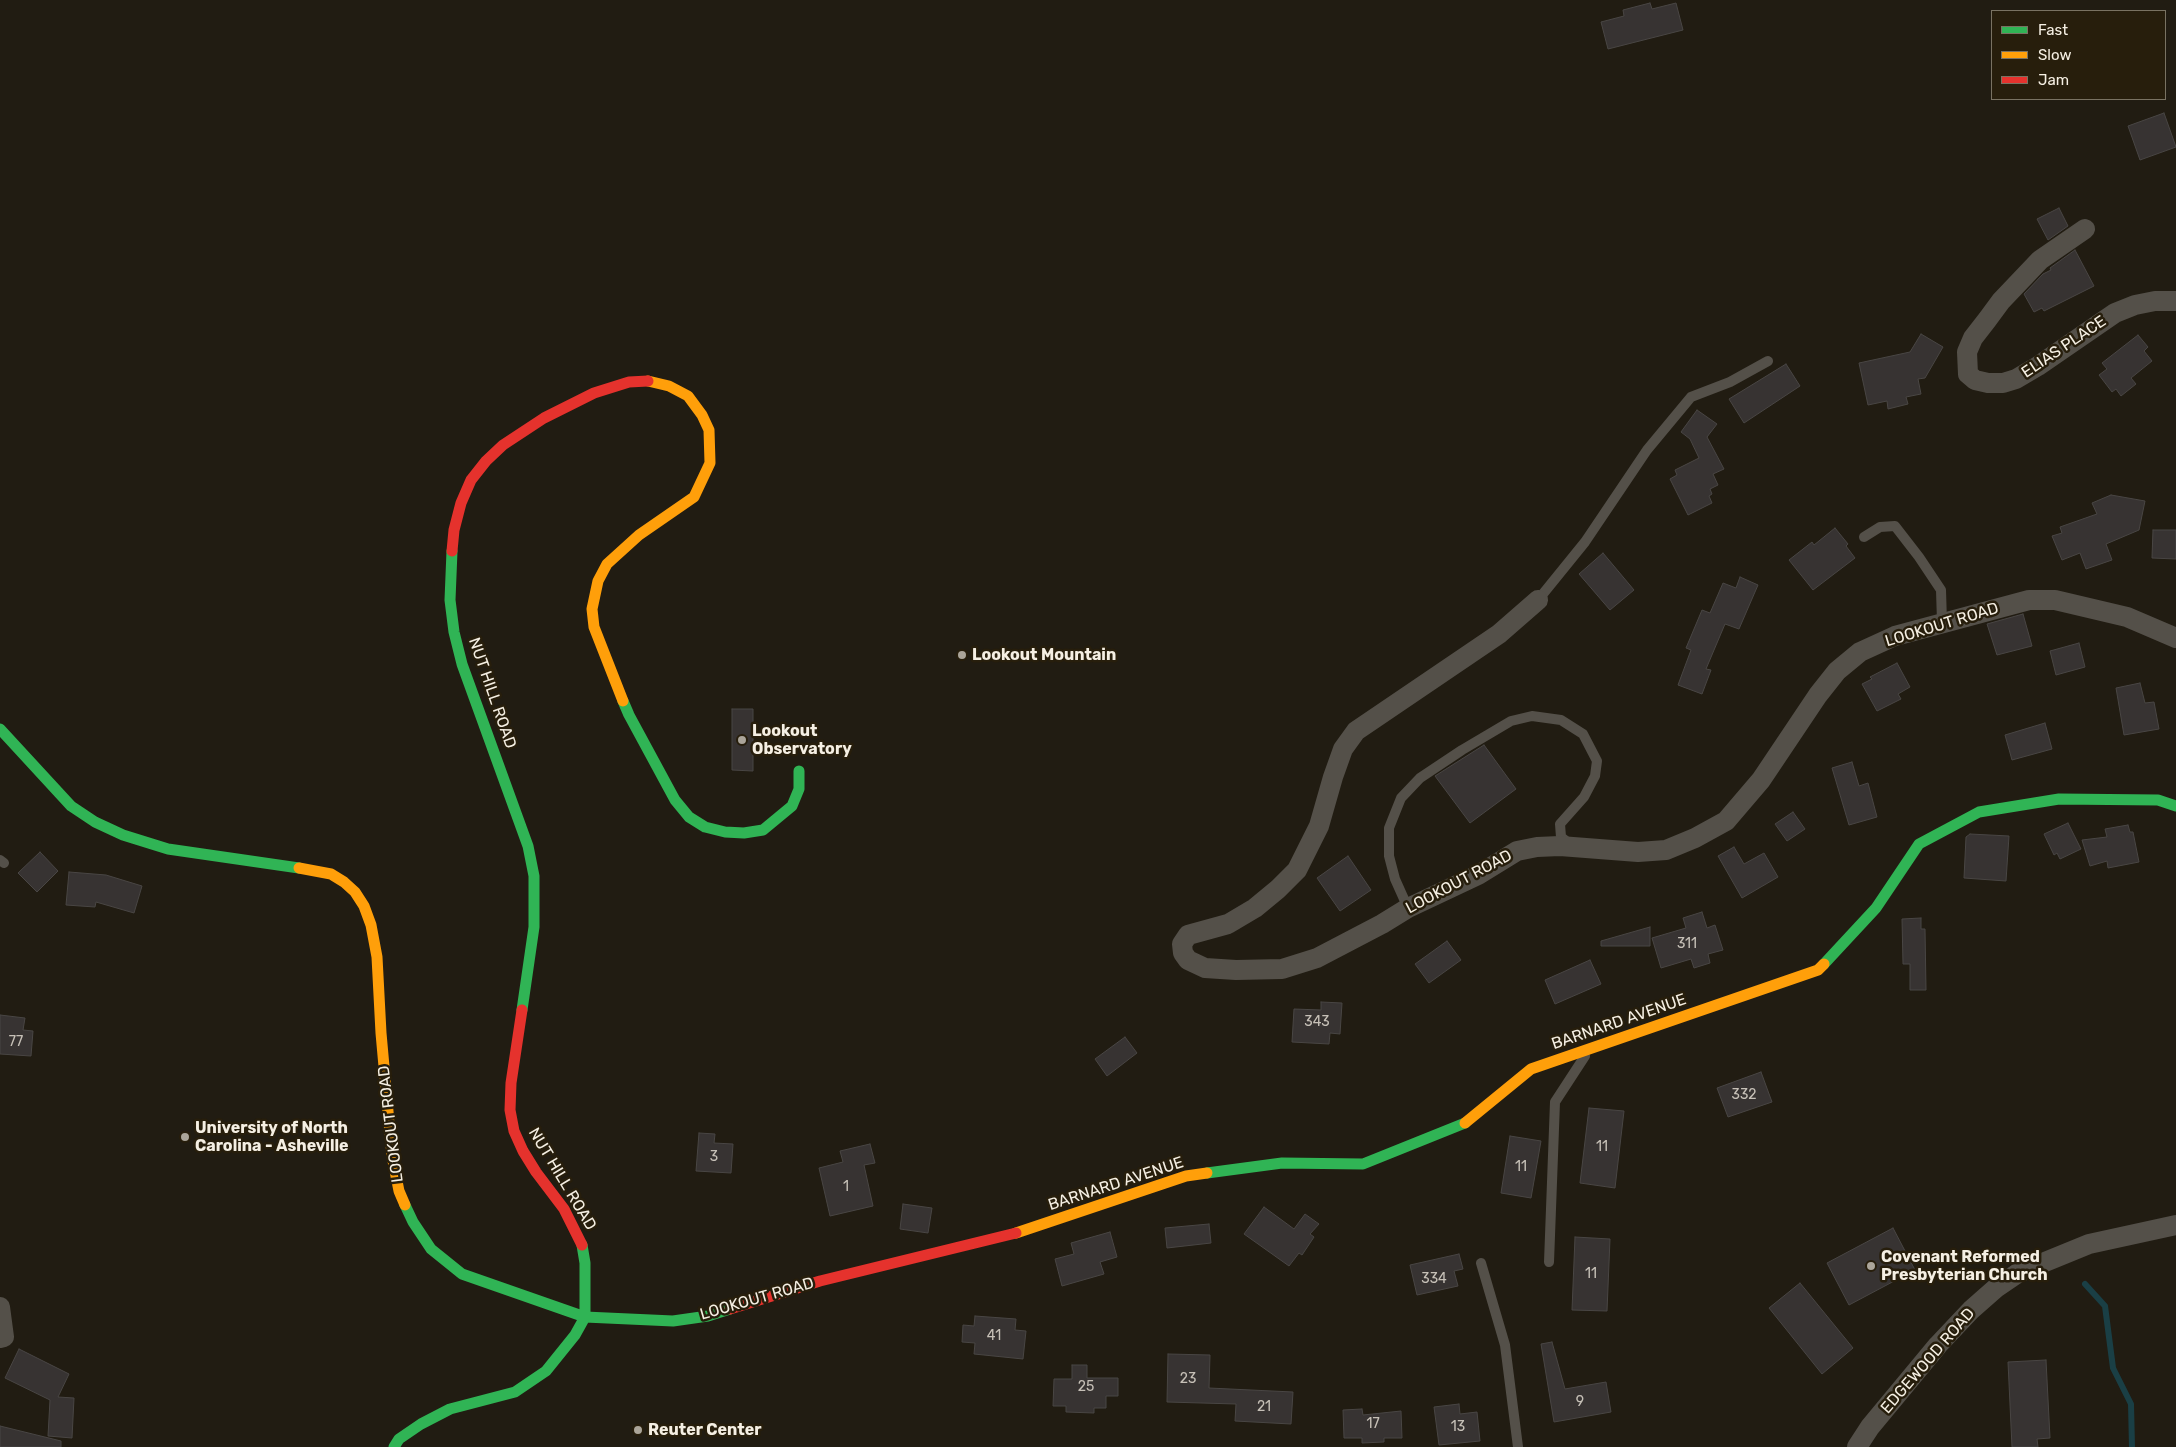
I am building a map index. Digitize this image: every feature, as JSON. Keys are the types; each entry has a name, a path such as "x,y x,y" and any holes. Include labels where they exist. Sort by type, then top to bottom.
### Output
{"street":[{"name":"ELIAS PLACE","path":"2085,229 2040,260 2001,301 1973,338 1967,352 1968,374 1975,380 1988,383 2003,383 2016,378 2038,366 2116,313 2135,305 2155,301 2176,301"},
{"name":"NUT HILL ROAD","path":"585,1317 585,1263 582,1244 564,1209 523,1151 512,1124 510,1083 534,927 534,876 528,846 462,664 454,632 450,600 454,530 461,503 471,480 502,445 544,418 594,393 629,382 650,380 669,386 688,396 702,415 709,430 710,464 694,497 639,535 607,564 598,581 594,595 592,609 594,627 629,715 675,800 689,816 705,827 725,832 744,833 763,830 792,806 799,789 799,771"},
{"name":"LOOKOUT ROAD","path":"1538,600 1499,634 1356,731 1343,749 1320,826 1297,870 1255,908 1228,924 1188,935 1182,944 1183,953 1188,960 1205,968 1236,970 1282,969 1317,958 1382,924 1408,908 1478,875 1518,851 1537,847 1638,852 1666,850 1695,838 1726,821 1761,780 1837,671 1860,652 1895,636 2029,600 2055,600 2127,617 2176,638"},
{"name":"LOOKOUT ROAD","path":"0,729 71,806 95,822 123,836 168,849 316,870 331,874 355,892 364,906 371,925 377,957 381,1033 392,1156 399,1190 413,1222 431,1249 462,1274 585,1317 673,1321 708,1316 820,1281 1032,1229"},
{"name":"BARNARD AVENUE","path":"1032,1229 1186,1176 1282,1163 1363,1164 1464,1124 1532,1069 1818,970 1876,908 1919,844 1979,812 2059,799 2158,800 2176,806"},
{"name":"EDGEWOOD ROAD","path":"1857,1447 1870,1427 1938,1345 1971,1310 1996,1288 2018,1274 2089,1244 2176,1225"},
{"path":"0,1307 2,1341"},
{"path":"394,1447 399,1439 421,1424 450,1409 516,1392 546,1371 575,1334 585,1317"}],"lane":[{"path":"1538,600 1585,542 1647,450 1691,397 1730,382 1768,361"},
{"path":"1864,537 1880,527 1895,526 1920,557 1941,590 1942,622"},
{"path":"1408,908 1395,879 1389,856 1389,828 1401,798 1420,778 1462,750 1511,722 1532,716 1561,720 1583,734 1597,761 1594,776 1584,797 1560,824 1561,837 1574,848"},
{"path":"1549,1262 1555,1102 1589,1049"},
{"path":"1480,1263 1505,1345 1518,1447"}],"building":[{"path":"1650,3 1652,9 1676,3 1683,30 1608,49 1601,22 1624,16 1623,10"},
{"path":"2164,113 2176,147 2140,160 2128,126"},
{"path":"2059,208 2068,226 2048,240 2037,219"},
{"path":"2075,250 2094,286 2044,311 2042,308 2034,312 2024,294 2043,274 2051,270 2050,268"},
{"path":"1921,334 1943,347 1925,378 1918,379 1921,394 1906,397 1908,404 1888,409 1887,401 1868,405 1859,363 1910,352"},
{"path":"2138,335 2148,347 2144,351 2152,361 2131,378 2136,384 2121,396 2116,389 2112,392 2099,375 2107,369 2102,363"},
{"path":"1786,364 1800,386 1744,423 1729,399"},
{"path":"1697,410 1717,424 1707,437 1724,469 1713,474 1718,485 1710,489 1712,494 1709,496 1712,503 1688,515 1670,479 1677,475 1675,470 1699,458 1690,439 1681,432"},
{"path":"2111,495 2145,501 2139,530 2106,544 2112,560 2086,569 2080,553 2062,560 2052,536 2062,533 2060,527 2097,514 2092,503"},
{"path":"1835,528 1848,544 1846,546 1855,558 1813,590 1789,560 1812,542 1814,545"},
{"path":"2153,530 2176,530 2176,559 2152,558"},
{"path":"1603,553 1634,590 1610,610 1579,574"},
{"path":"1740,577 1758,585 1739,629 1725,624 1706,669 1711,670 1702,694 1678,685 1691,650 1686,648 1702,610 1710,613 1723,583 1736,588"},
{"path":"2023,614 2032,646 1997,655 1987,624"},
{"path":"2079,643 2085,667 2056,675 2050,651"},
{"path":"1897,663 1910,687 1898,694 1901,699 1877,711 1862,684 1872,679 1870,677"},
{"path":"2140,683 2145,703 2154,702 2159,729 2124,735 2116,688"},
{"name":"Lookout Observatory","path":"732,709 753,709 753,771 732,770"},
{"path":"2045,723 2052,749 2012,760 2005,735"},
{"path":"1484,745 1516,789 1470,823 1435,776"},
{"path":"1852,762 1859,786 1868,783 1877,817 1849,825 1832,768"},
{"path":"1793,812 1805,829 1787,841 1775,824"},
{"path":"2068,823 2081,849 2060,859 2057,853 2054,855 2044,834"},
{"path":"2128,825 2130,832 2133,832 2139,862 2108,868 2107,861 2090,866 2082,840 2107,837 2105,829"},
{"path":"1970,834 2009,836 2006,881 1964,878 1966,837"},
{"path":"1734,847 1744,864 1764,853 1778,877 1742,898 1718,856"},
{"path":"40,852 58,871 37,892 18,873"},
{"path":"1348,856 1371,890 1340,911 1317,878"},
{"path":"69,872 106,875 142,886 134,913 96,902 95,907 66,905"},
{"path":"1702,912 1707,928 1715,925 1723,950 1708,954 1710,963 1694,968 1691,959 1661,968 1652,938 1686,928 1683,918"},
{"path":"1921,918 1921,929 1925,929 1926,990 1910,990 1910,964 1903,964 1902,919"},
{"path":"1650,927 1650,946 1601,946 1601,941"},
{"path":"1447,941 1461,960 1429,983 1415,964"},
{"path":"1590,960 1601,984 1555,1004 1545,980"},
{"path":"1321,1002 1342,1003 1340,1034 1330,1033 1329,1044 1292,1042 1294,1009 1321,1010"},
{"path":"0,1015 25,1018 23,1030 33,1031 31,1056 0,1054"},
{"path":"1125,1037 1137,1053 1107,1076 1095,1059"},
{"path":"1761,1072 1772,1102 1728,1117 1717,1088"},
{"path":"1589,1108 1624,1111 1615,1188 1580,1183"},
{"path":"699,1133 715,1134 714,1143 733,1144 731,1173 696,1171"},
{"path":"1510,1136 1541,1141 1531,1198 1501,1193"},
{"path":"870,1144 875,1163 864,1165 873,1206 830,1216 819,1168 843,1162 840,1151"},
{"path":"903,1204 932,1208 928,1233 900,1229"},
{"path":"1264,1207 1294,1229 1305,1214 1319,1224 1310,1234 1314,1237 1302,1255 1299,1253 1289,1266 1244,1234"},
{"path":"1209,1224 1211,1243 1167,1248 1165,1228"},
{"name":"Covenant Reformed Presbyterian Church","path":"1893,1228 1915,1270 1849,1305 1827,1263"},
{"path":"1110,1232 1117,1257 1100,1262 1104,1274 1062,1286 1055,1259 1074,1254 1071,1243"},
{"path":"1575,1237 1610,1239 1607,1311 1572,1310"},
{"path":"1459,1254 1463,1269 1454,1271 1458,1286 1417,1295 1410,1265"},
{"path":"1800,1283 1853,1348 1822,1374 1769,1308"},
{"path":"975,1316 1016,1319 1015,1330 1026,1331 1023,1359 974,1354 975,1343 962,1342 963,1325 974,1326"},
{"path":"1552,1342 1565,1389 1606,1382 1611,1412 1554,1422 1541,1344"},
{"path":"19,1349 69,1374 58,1397 74,1398 72,1438 48,1436 50,1400 5,1378"},
{"path":"1168,1354 1210,1355 1209,1388 1293,1392 1291,1424 1235,1421 1236,1404 1167,1402"},
{"path":"2046,1360 2050,1438 2037,1439 2038,1447 2012,1447 2008,1362"},
{"path":"1072,1365 1087,1365 1087,1378 1118,1378 1118,1396 1106,1396 1106,1408 1094,1408 1094,1413 1066,1412 1066,1406 1053,1406 1054,1379 1072,1379"},
{"path":"1459,1404 1460,1414 1477,1412 1480,1441 1439,1445 1434,1407"},
{"path":"1362,1409 1363,1415 1401,1411 1402,1438 1384,1438 1384,1442 1362,1443 1362,1438 1344,1438 1343,1410"},
{"path":"0,1426 61,1441 61,1447 0,1447"}],"waterway":[{"path":"2085,1284 2105,1306 2113,1368 2131,1404 2132,1447"}],"traffic: fast":[{"path":"452,551 450,600 454,632 462,664 528,846 534,876 534,927 522,1010"},
{"path":"623,701 675,800 689,817 705,827 725,832 744,833 763,830 792,806 799,789 799,771"},
{"path":"0,729 71,806 95,822 123,835 168,849 299,868"},
{"path":"1824,964 1876,908 1919,844 1979,812 2059,799 2158,800 2176,806"},
{"path":"1207,1173 1282,1163 1363,1164 1465,1123"},
{"path":"405,1205 413,1222 431,1249 462,1274 585,1317 673,1321 708,1316 730,1309"},
{"path":"394,1447 399,1439 421,1424 450,1409 515,1392 546,1371 575,1335 585,1317 585,1263 582,1245"}],"traffic: slow":[{"path":"623,701 594,627 592,609 598,581 607,564 639,535 694,497 710,463 709,430 702,415 688,396 669,386 648,381"},
{"path":"299,868 331,874 344,882 355,892 364,906 371,925 377,957 381,1033 392,1156 399,1191 405,1205"},
{"path":"1465,1123 1531,1069 1818,970 1824,964"},
{"path":"1016,1233 1186,1176 1207,1173"}],"traffic: jam":[{"path":"452,551 454,530 461,503 471,480 486,461 503,445 544,418 594,393 629,382 648,381"},
{"path":"522,1010 511,1083 510,1110 514,1131 523,1151 536,1172 564,1209 582,1245"},
{"path":"730,1309 820,1281 1016,1233"}],"place":[{"name":"Lookout Mountain","path":"962,655"},
{"name":"Lookout Observatory","path":"742,740"},
{"name":"University of North Carolina - Asheville","path":"185,1137"},
{"name":"Covenant Reformed Presbyterian Church","path":"1871,1266"},
{"name":"Reuter Center","path":"638,1430"}]}
